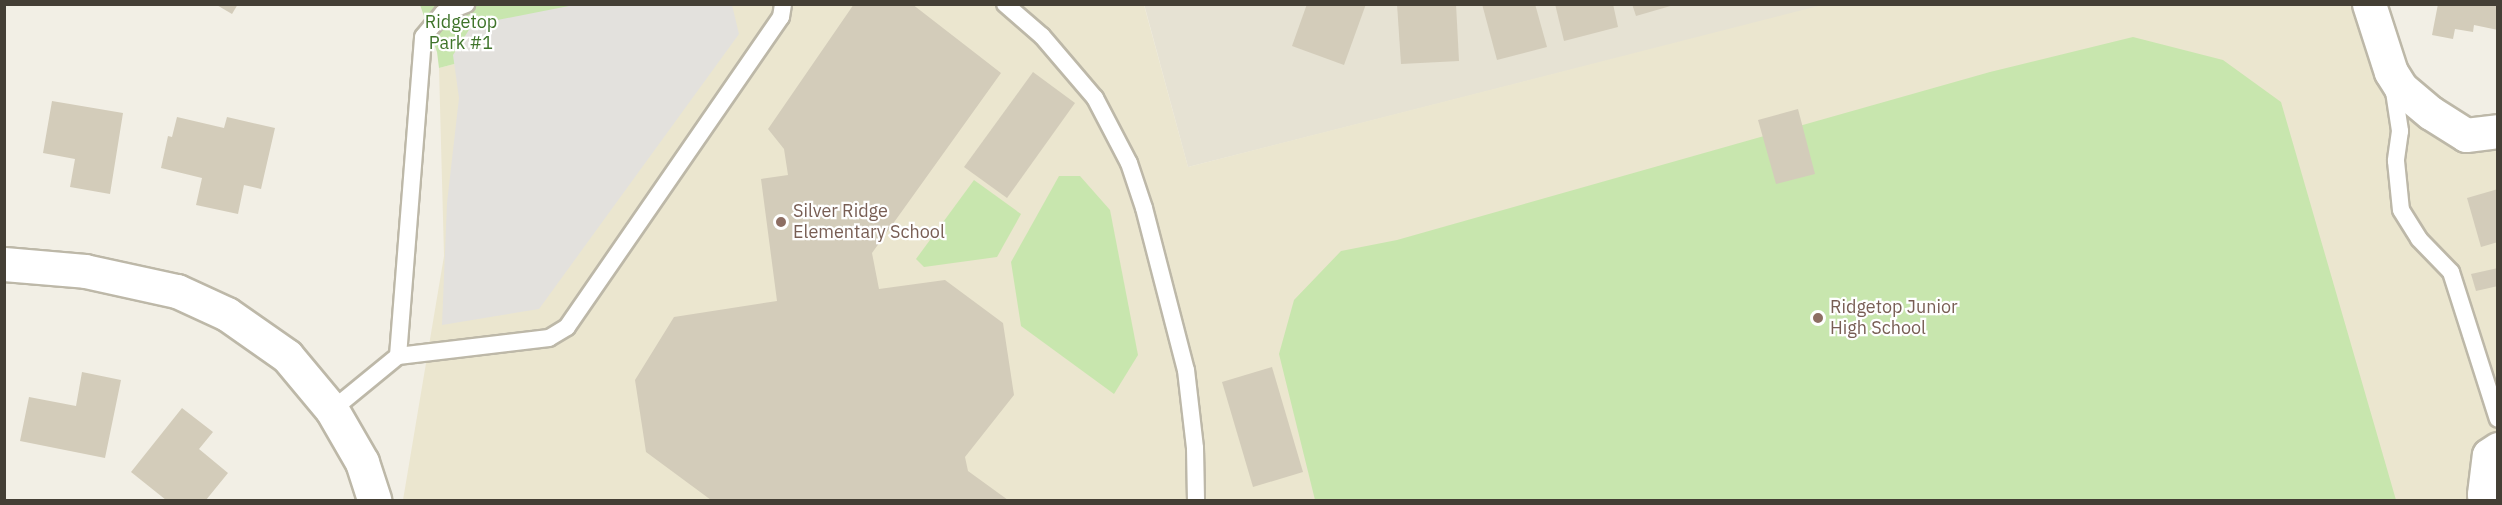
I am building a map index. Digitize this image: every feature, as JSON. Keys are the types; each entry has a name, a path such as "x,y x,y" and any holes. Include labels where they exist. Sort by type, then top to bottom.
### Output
{"street":[{"path":"2369,4 2391,72 2411,96 2466,135 2498,131"},
{"path":"4,264 85,271 177,291 227,314 287,356 332,410 362,462 374,501"},
{"path":"2486,501 2484,494 2489,455 2498,449"}],"lane":[{"path":"398,356 423,36 443,13 466,4"},
{"path":"332,410 398,356 549,338 567,327 782,17 783,4"},
{"path":"1005,4 1042,36 1095,98 1129,163 1144,208 1186,370 1195,448 1196,501"},
{"path":"2391,72 2400,131 2396,161 2401,210 2420,239 2451,272 2498,419"}],"shaded area":[{"path":"1144,4 1826,5 1188,167"},
{"name":"Ridgetop Junior High School","path":"1826,4 2369,5 2401,88 2497,131 2498,449 2486,500 403,500 444,256 439,68 678,5 1144,5 1188,167"},
{"path":"574,5 732,5 739,34 539,309 442,325 447,203 459,98 453,55 472,25"}],"green space":[{"name":"Ridgetop Park #1","path":"420,5 678,5 439,68 437,52"},
{"name":"Ridgetop Junior High School","path":"2133,37 2223,60 2281,102 2396,500 1315,500 1279,354 1294,300 1341,251 1397,240 1990,72"},
{"path":"1059,176 1080,176 1110,210 1138,355 1114,394 1021,326 1011,262"},
{"path":"974,180 1021,214 997,257 924,267 916,259"}],"building":[{"path":"215,4 238,4 232,14"},
{"path":"854,4 912,4 1001,73 872,253 879,289 945,280 1003,323 1014,395 965,457 968,471 1008,500 711,500 646,452 635,380 674,317 777,301 761,179 788,175 784,149 768,129"},
{"path":"1307,4 1366,4 1344,65 1292,46"},
{"path":"1397,4 1456,4 1459,61 1401,64"},
{"path":"1482,4 1535,4 1547,47 1497,60"},
{"path":"1555,4 1613,4 1618,27 1564,41"},
{"path":"1632,4 1674,4 1674,5 1636,16"},
{"path":"2438,4 2498,4 2498,30 2474,25 2473,32 2455,29 2453,39 2432,35"},
{"path":"1033,72 1075,103 1007,198 964,167"},
{"path":"52,101 123,113 110,194 70,187 75,159 43,153"},
{"path":"1798,109 1815,174 1776,184 1758,120"},
{"path":"177,117 224,128 227,117 275,128 261,189 244,185 238,214 196,205 202,178 161,168 168,136 172,137"},
{"path":"2498,189 2498,242 2481,247 2467,198"},
{"path":"2498,268 2498,286 2476,291 2471,274"},
{"path":"1272,367 1303,472 1253,487 1222,382"},
{"path":"82,372 121,380 105,458 20,441 29,397 76,406"},
{"path":"182,408 213,432 199,449 228,473 206,500 166,500 131,472"}],"place":[{"name":"Silver Ridge Elementary School","path":"781,222"},
{"name":"Ridgetop Junior High School","path":"1818,318"}]}
